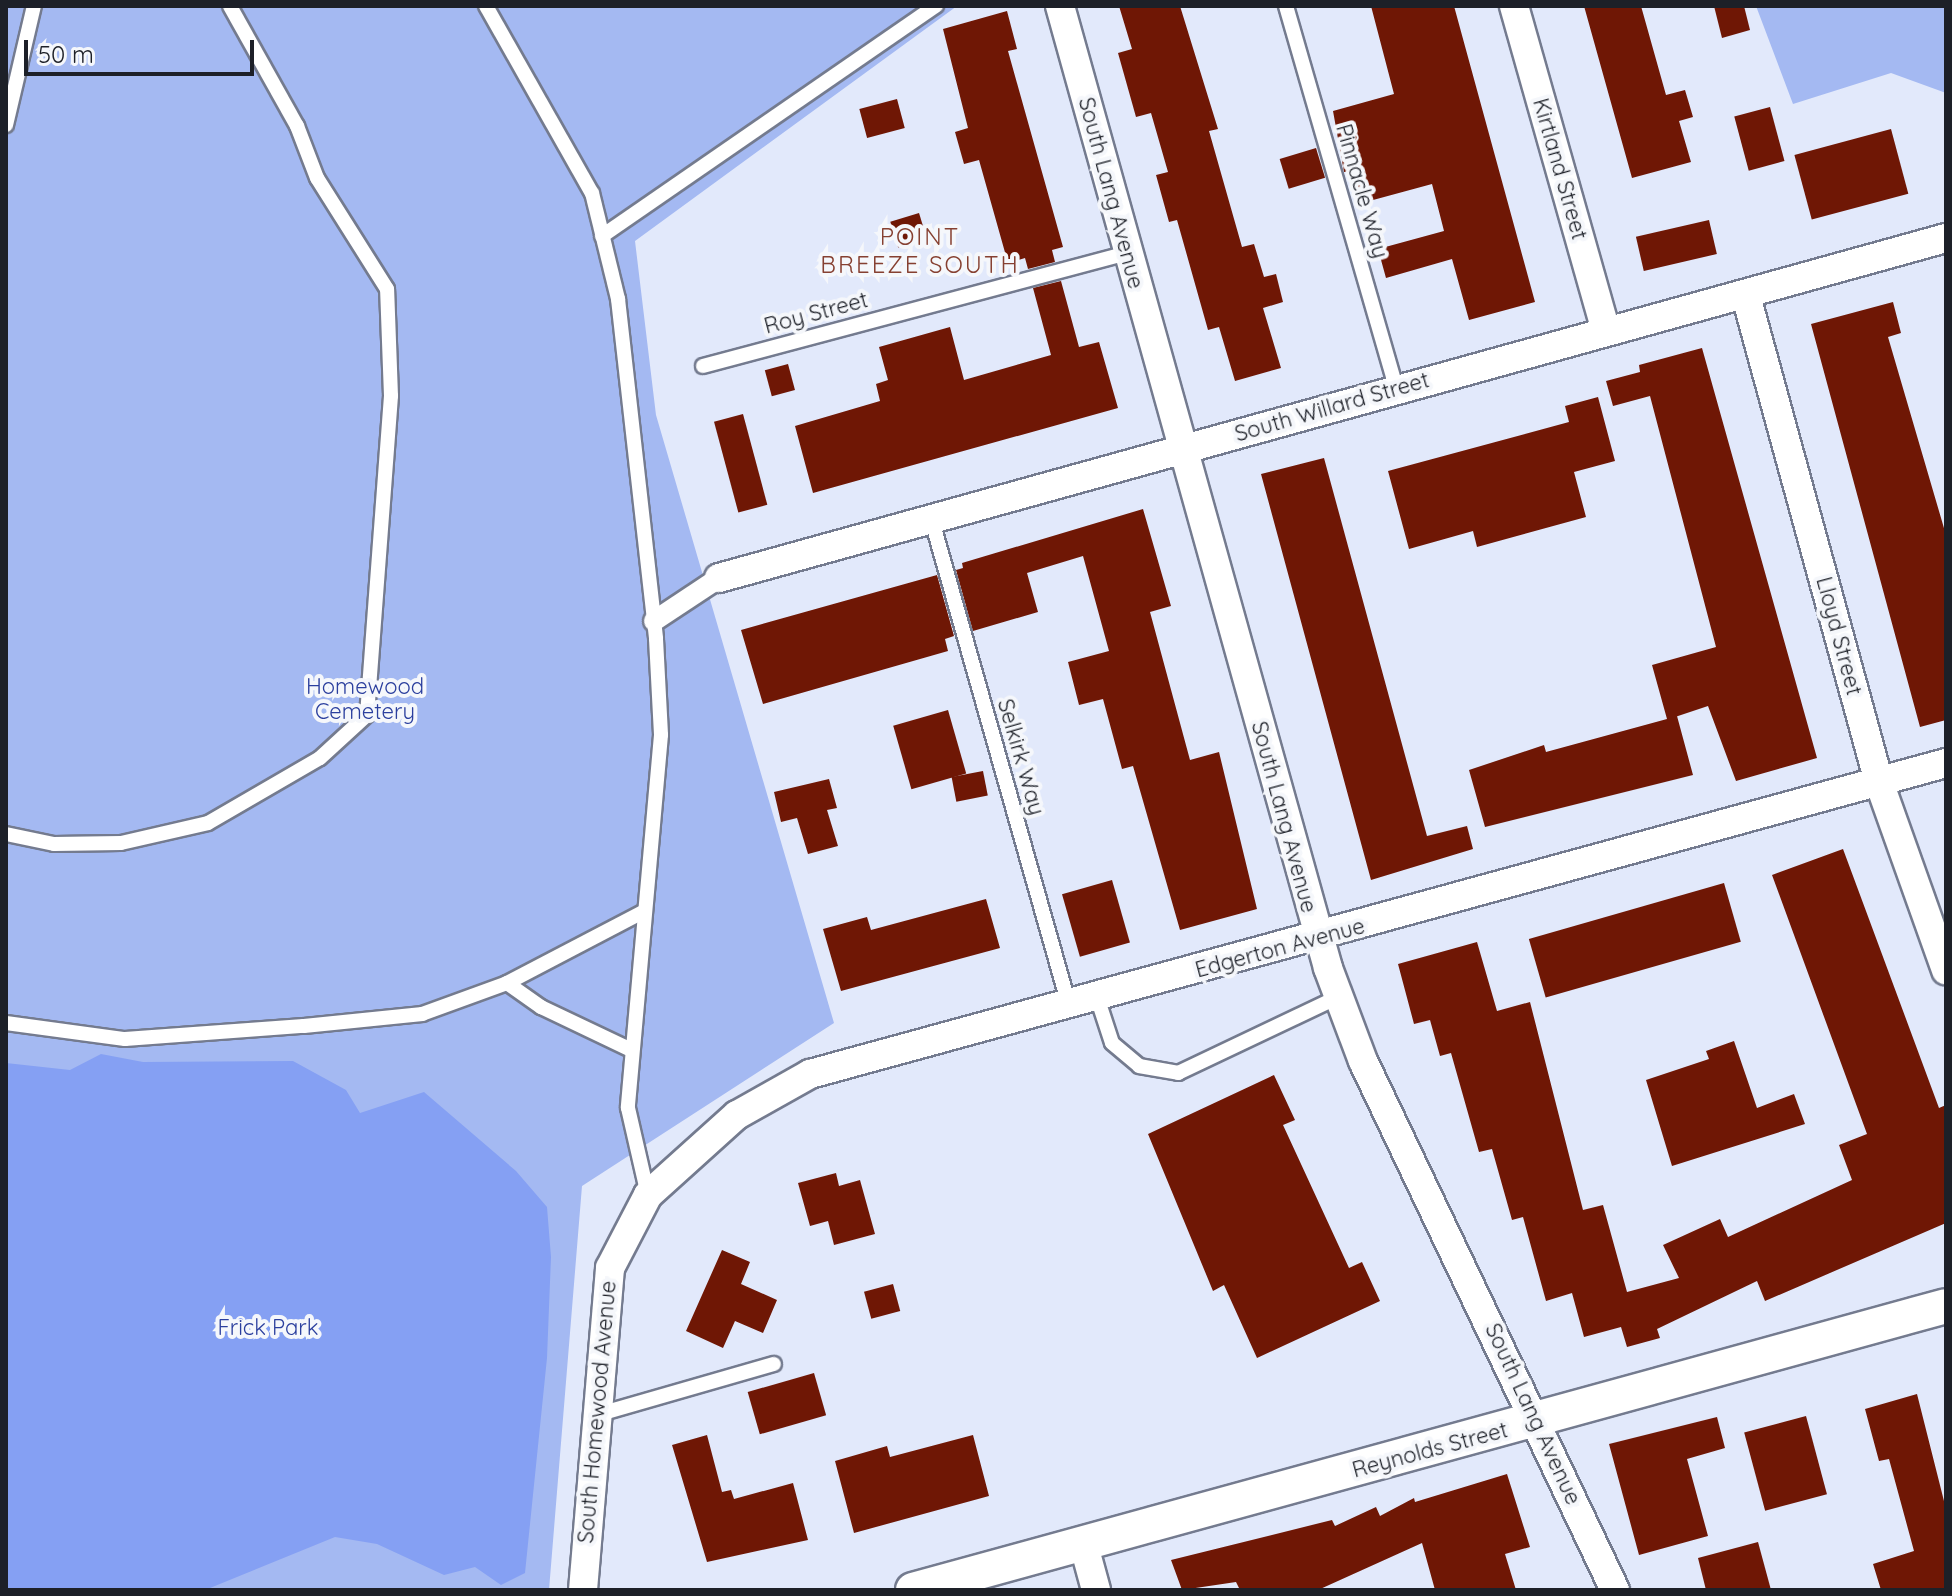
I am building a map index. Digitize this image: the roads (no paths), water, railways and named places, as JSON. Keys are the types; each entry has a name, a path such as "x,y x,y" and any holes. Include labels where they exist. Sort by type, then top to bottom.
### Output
{"street":[{"name":"South Lang Avenue","path":"1060,6 1318,938 1338,997 1363,1061 1615,1590"},
{"name":"Kirtland Street","path":"1514,6 1606,331"},
{"name":"South Willard Street","path":"719,578 932,521 1396,388 1746,296 1946,238"},
{"name":"Lloyd Street","path":"1746,296 1879,782 1946,970"},
{"path":"654,621 719,578"},
{"name":"Edgerton Avenue","path":"648,1195 737,1115 810,1074 1318,938 1946,763"},
{"name":"South Homewood Avenue","path":"583,1590 610,1268 648,1195"},
{"name":"Reynolds Street","path":"913,1590 1537,1421 1946,1306"},
{"path":"1083,1542 1096,1590"}],"lane":[{"path":"6,125 34,6"},
{"path":"6,834 54,844 121,843 208,823 320,758 367,715 391,396 387,289 317,178 297,126 230,6"},
{"path":"486,6 592,193 618,299 654,621 661,735 629,1049 628,1108 648,1195"},
{"path":"602,236 936,6"},
{"name":"Pinnacle Way","path":"1286,6 1396,388"},
{"name":"Roy Street","path":"703,366 1127,253"},
{"name":"Selkirk Way","path":"932,521 1069,1005"},
{"path":"6,1023 125,1039 422,1014 507,983 643,912"},
{"path":"507,983 541,1007 629,1049"},
{"path":"1097,997 1112,1043 1139,1066 1178,1073 1338,997"},
{"path":"596,1415 774,1364"}],"district":[{"name":"POINT BREEZE SOUTH","path":"920,251"}],"park label":[{"name":"Homewood Cemetery","path":"365,698"},
{"name":"Frick Park","path":"268,1328"}]}
